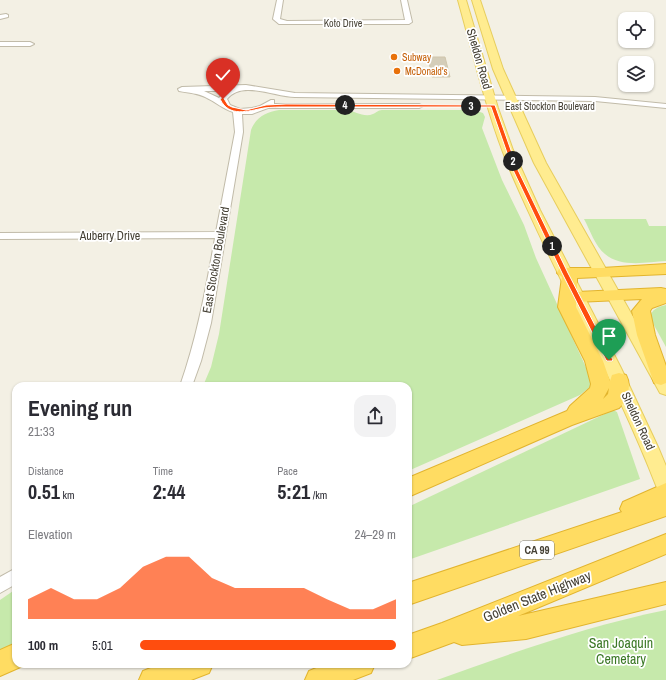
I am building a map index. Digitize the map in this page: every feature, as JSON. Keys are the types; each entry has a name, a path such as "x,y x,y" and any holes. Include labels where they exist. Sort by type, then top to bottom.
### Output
{"highway":[{"path":"565,420 599,391 601,384 594,361 567,307 567,276 666,269"},
{"path":"578,297 666,293"},
{"path":"663,384 646,335 641,311 646,304 666,297"},
{"path":"412,486 565,420 612,403 618,398 620,391 619,380"},
{"path":"560,542 666,492"},
{"name":"CA 99","path":"412,593 666,507"},
{"name":"Golden State Highway","path":"412,646 666,544"},
{"path":"442,635 526,627 666,593"},
{"path":"0,662 12,658"},
{"path":"152,680 188,668"},
{"path":"318,680 351,668"}],"main road":[{"name":"Sheldon Road","path":"462,0 492,102 516,170 619,380 652,452 666,488"},
{"name":"Sheldon Road","path":"476,0 498,69 546,175 663,384"}],"street":[{"name":"Koto Drive","path":"280,0 276,19 279,22 409,22 404,0"},
{"path":"0,44 30,44"},
{"name":"East Stockton Boulevard","path":"192,90 235,89 250,87 270,92 298,96 427,98 492,102 608,100 666,106"},
{"path":"182,89 192,90 209,96 226,106 237,110 254,110 264,107 340,105 431,106"},
{"path":"226,106 223,99 225,95 235,89"},
{"path":"239,132 272,101 274,98 270,92"},
{"path":"340,105 342,102 349,100 406,100 427,98"},
{"name":"East Stockton Boulevard","path":"445,106 492,102"},
{"name":"East Stockton Boulevard","path":"512,102 612,106 666,112"},
{"name":"East Stockton Boulevard","path":"188,382 196,361 205,323 239,132 237,110"},
{"name":"Auberry Drive","path":"0,236 220,235"},
{"path":"0,586 12,578"}],"green space":[{"path":"279,110 347,110 370,115 379,110 474,110 483,113 485,117 482,128 502,180 524,225 536,258 592,381 590,387 580,395 412,469 412,382 205,382 211,367 219,334 251,130 259,118 270,112"},
{"path":"584,219 646,219 649,226 666,226 666,261 626,263 611,258 598,247"},
{"path":"666,305 666,347 650,318 653,310"},
{"path":"613,410 617,412 640,479 412,559 412,505"},
{"path":"12,592 12,649 0,654 0,600"},
{"name":"San Joaquin Cemetary","path":"666,610 666,680 437,680 522,650 579,632 637,616"}],"building":[{"path":"428,57 445,57 450,77 432,77"}],"place":[{"name":"Subway","path":"394,57"},
{"name":"McDonald's","path":"397,71"}],"route":[{"path":"223,99 226,106 237,110 246,111 266,106 493,106 516,170 565,273 609,360"}]}
